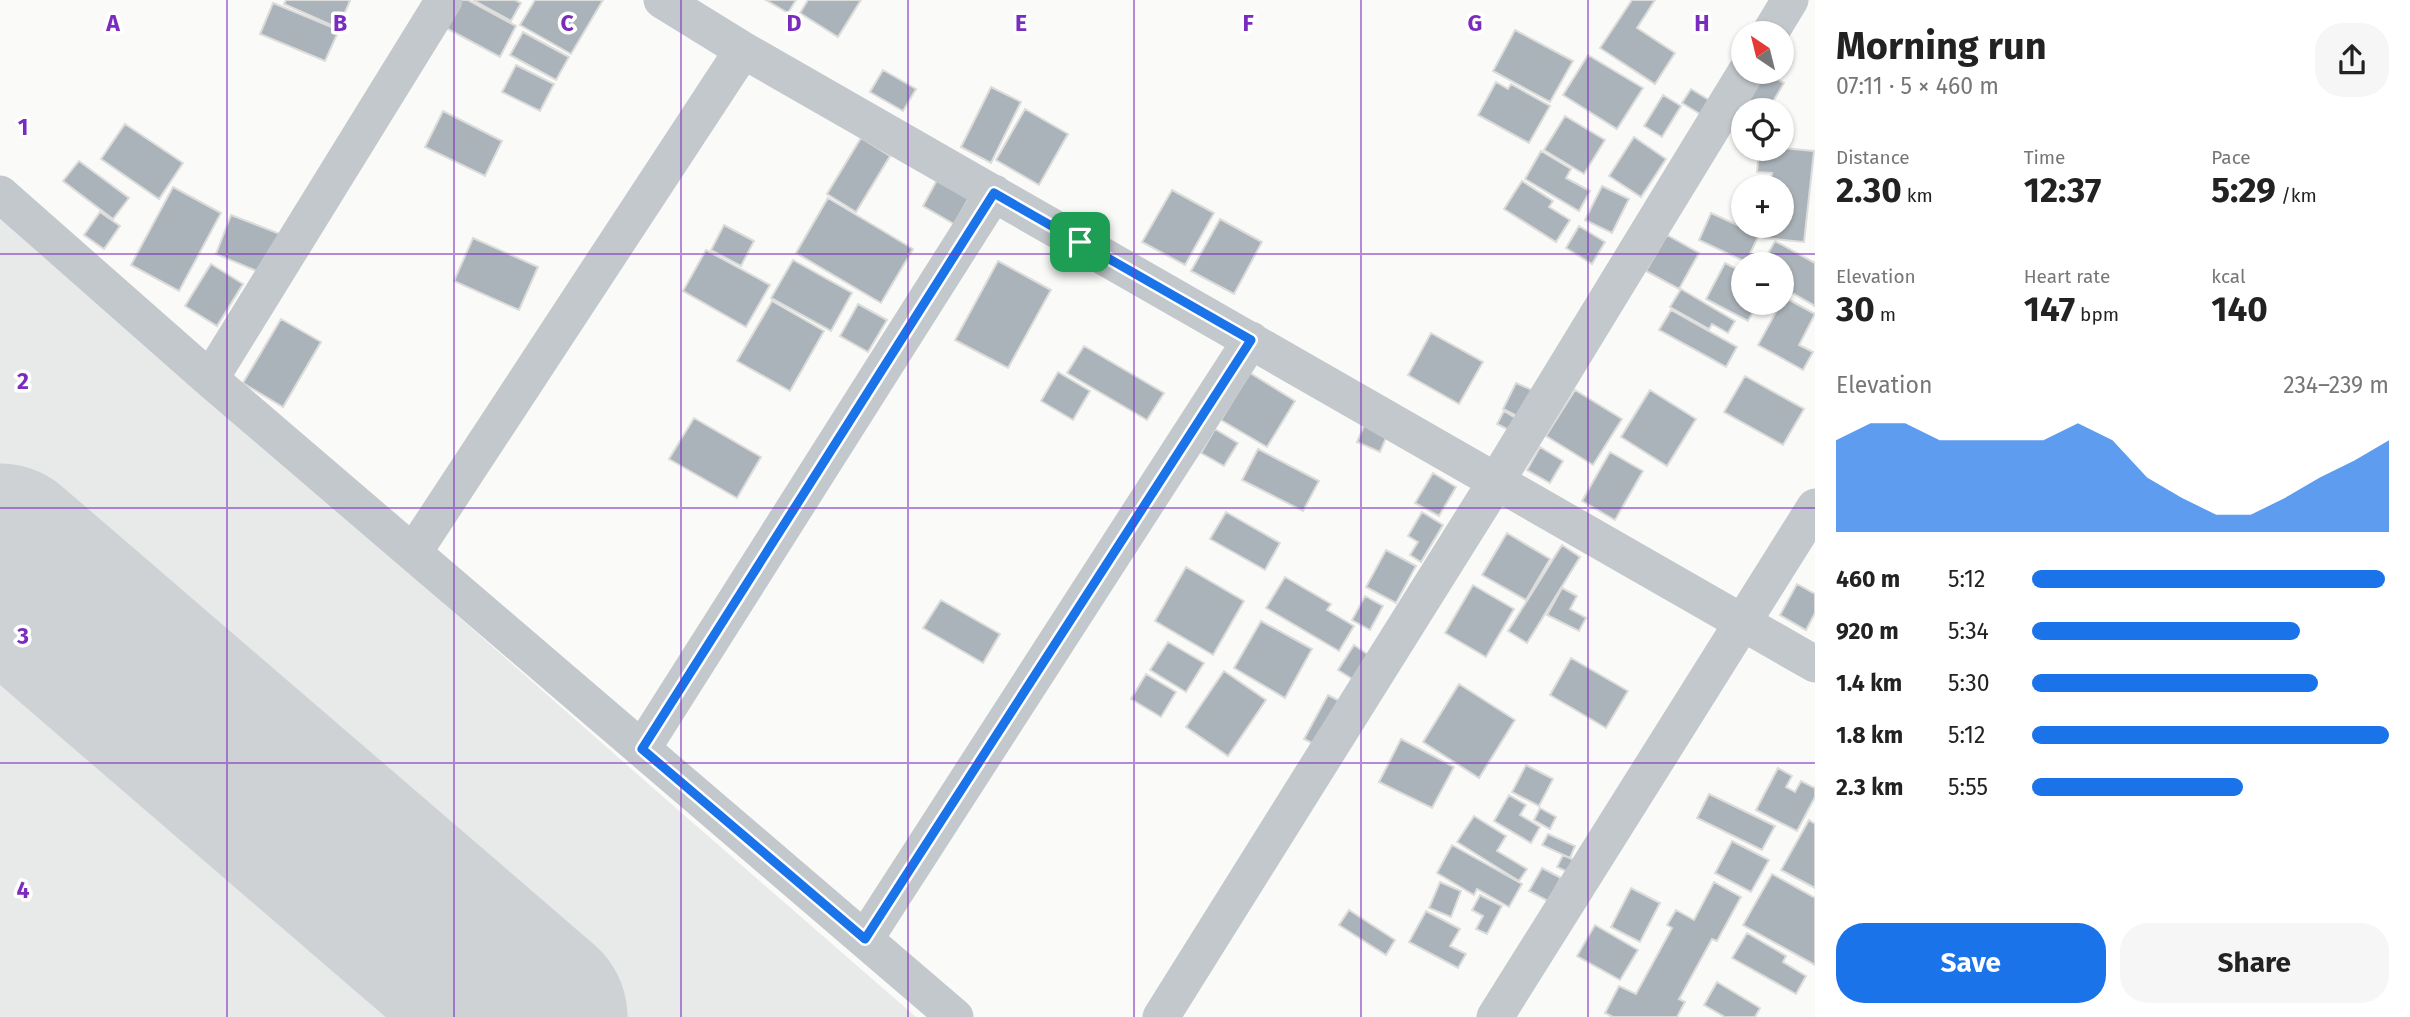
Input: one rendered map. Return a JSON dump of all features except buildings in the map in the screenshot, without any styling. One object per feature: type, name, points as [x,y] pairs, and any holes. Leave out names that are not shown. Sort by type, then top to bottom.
[{"type":"street","points":[[210,379],[444,0]]},
{"type":"street","points":[[662,0],[743,50],[1815,664]]},
{"type":"street","points":[[1777,21],[1790,0]]},
{"type":"street","points":[[413,553],[743,50]]},
{"type":"street","points":[[1161,1017],[1497,481],[1739,84]]},
{"type":"street","points":[[642,749],[994,193]]},
{"type":"street","points":[[0,194],[210,379],[955,1017]]},
{"type":"street","points":[[865,939],[1251,340]]},
{"type":"street","points":[[1495,1017],[1815,507]]},
{"type":"shaded area","points":[[0,213],[661,795],[916,1017],[0,1017]]},
{"type":"runway","points":[[0,559],[532,1017]]},
{"type":"route","points":[[994,193],[1080,242],[1251,340],[865,939],[642,749],[994,193]]}]
